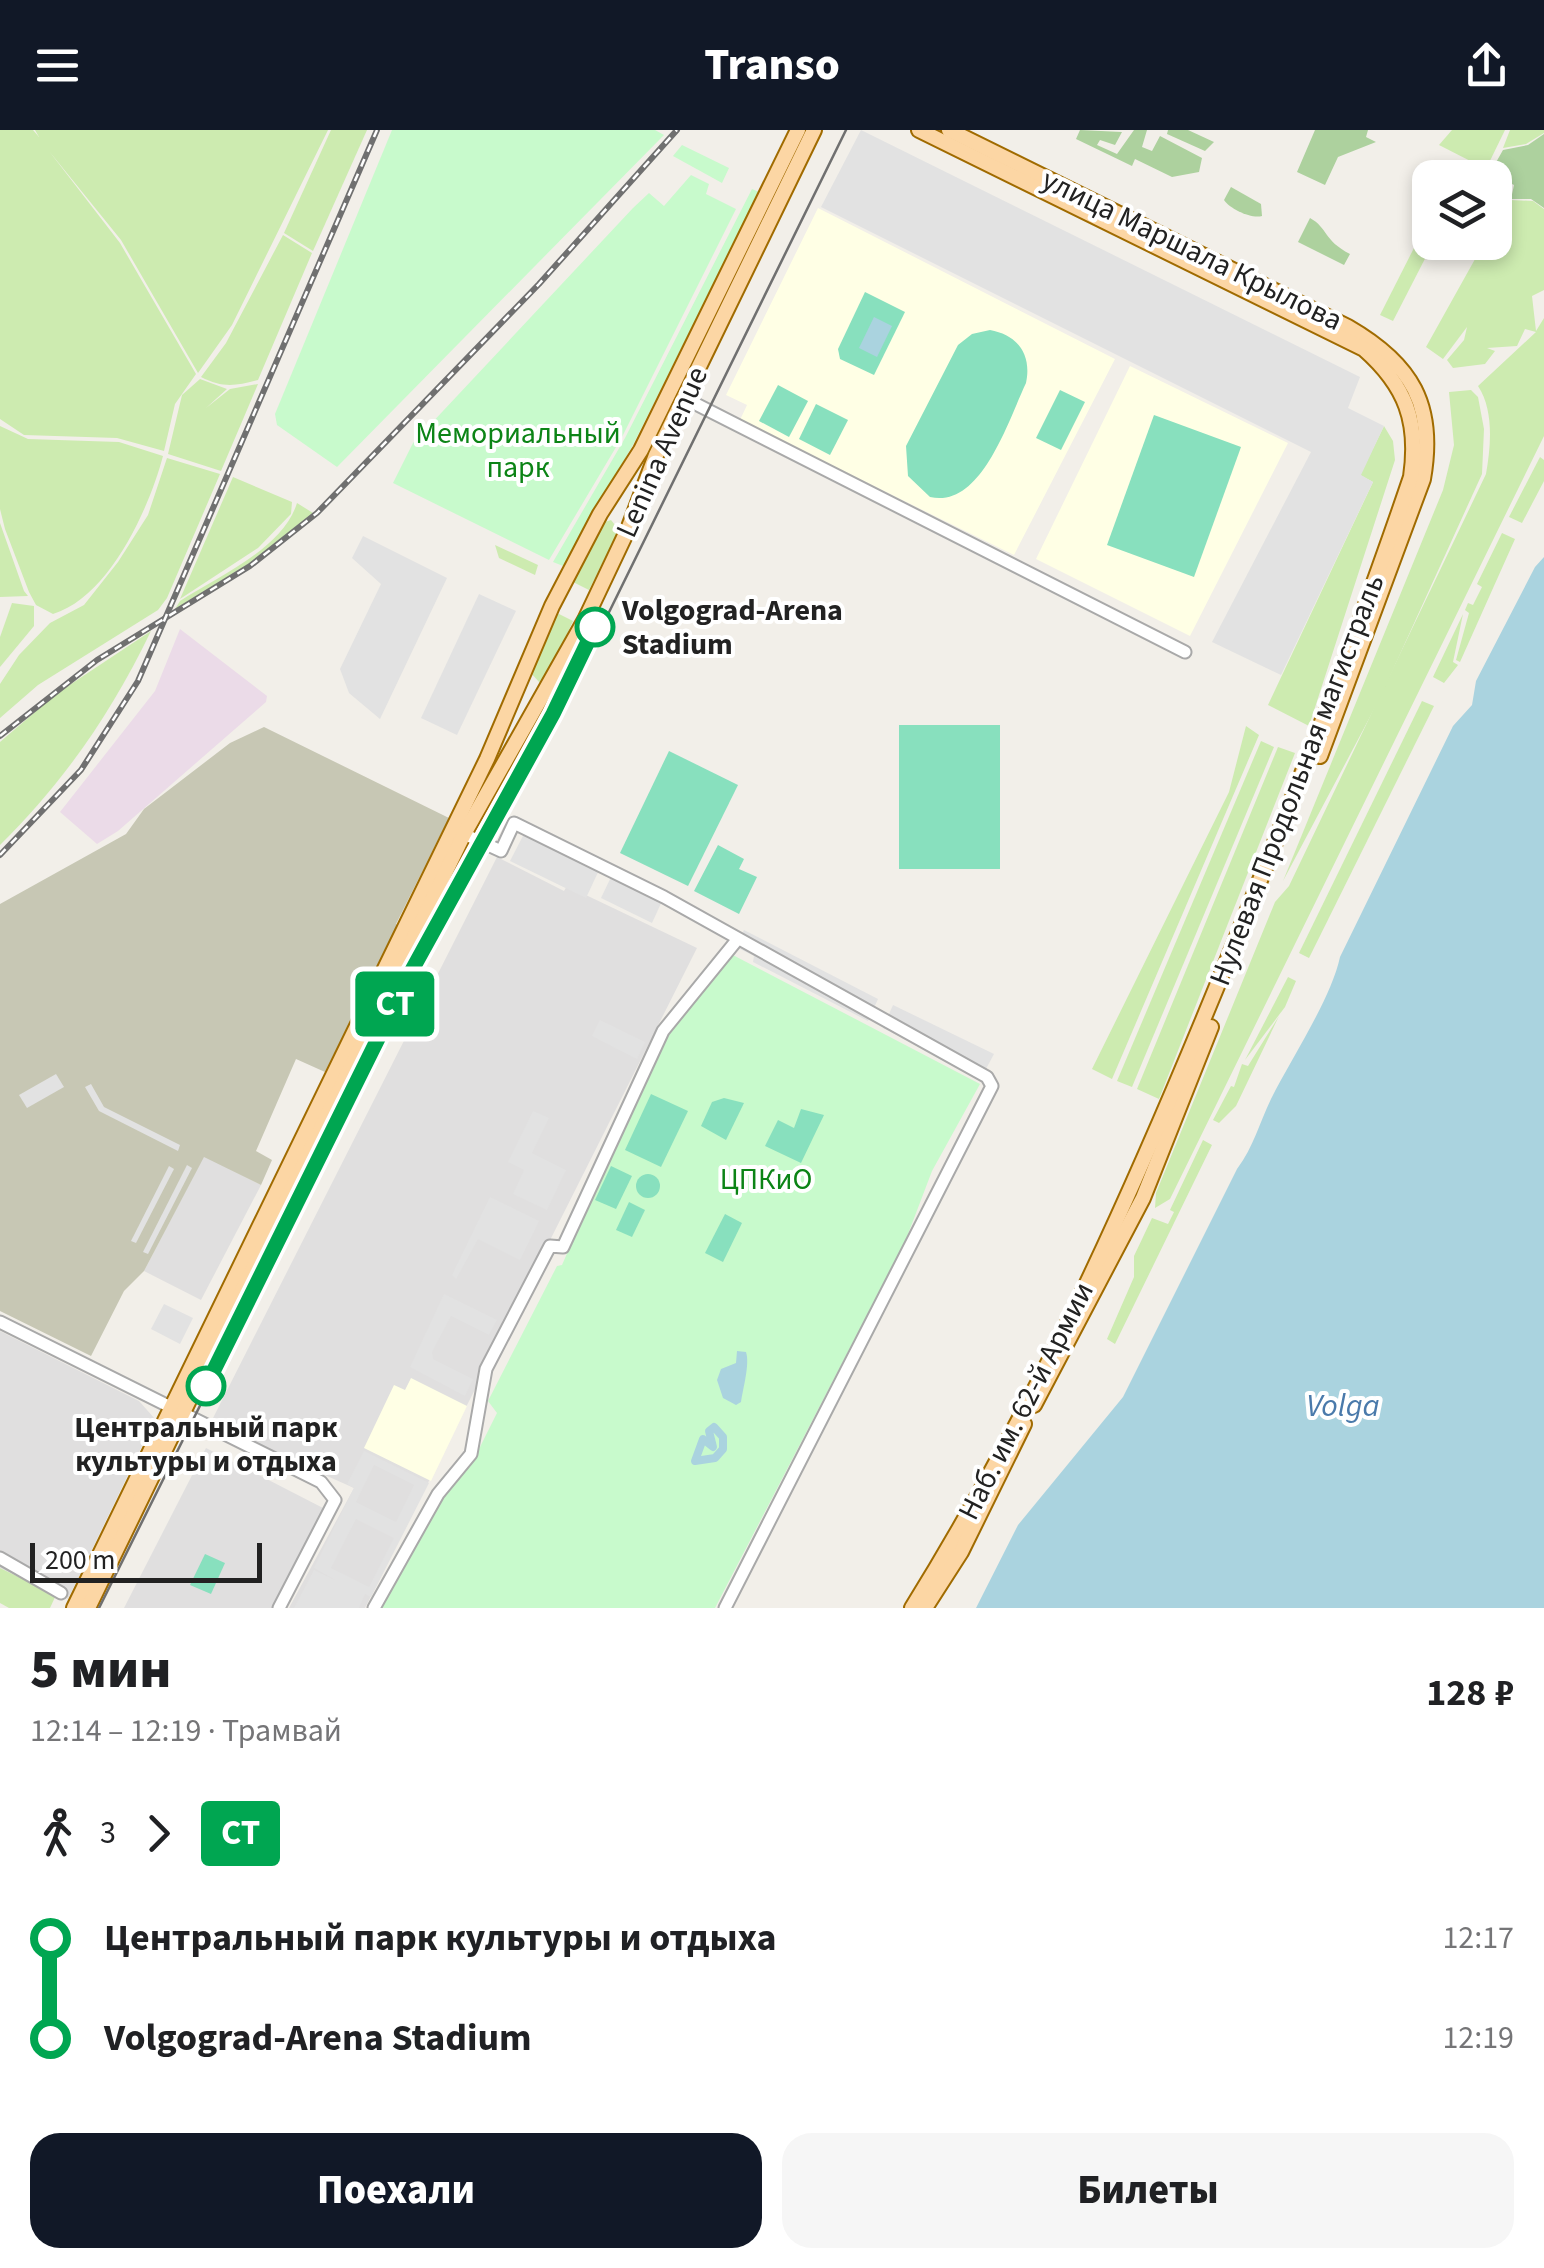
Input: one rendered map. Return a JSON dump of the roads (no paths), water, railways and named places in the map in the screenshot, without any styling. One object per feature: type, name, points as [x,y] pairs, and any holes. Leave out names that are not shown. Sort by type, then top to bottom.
[{"type":"main road","name":"Lenina Avenue","points":[[175,1411],[600,514],[641,450],[798,130]]},
{"type":"main road","name":"Lenina Avenue","points":[[175,1411],[464,834],[552,684],[630,526],[656,455],[814,130]]},
{"type":"main road","name":"улица Маршала Крылова","points":[[919,130],[1368,339],[1392,357],[1417,393]]},
{"type":"main road","name":"улица Маршала Крылова","points":[[949,130],[1243,282],[1331,330],[1384,367]]},
{"type":"main road","name":"Нулевая Продольная магистраль","points":[[1139,1194],[1289,810],[1411,477],[1416,444],[1412,417],[1384,367]]},
{"type":"main road","name":"Нулевая Продольная магистраль","points":[[1139,1194],[1344,695],[1423,478],[1429,446],[1425,413],[1417,393]]},
{"type":"main road","points":[[600,514],[619,512],[630,526]]},
{"type":"main road","points":[[524,672],[532,688],[552,684]]},
{"type":"main road","name":"Наб. им. 62-й Армии","points":[[912,1608],[950,1548],[1139,1194]]},
{"type":"main road","name":"Наб. им. 62-й Армии","points":[[924,1608],[961,1552],[1139,1194]]},
{"type":"main road","points":[[74,1608],[175,1411]]},
{"type":"main road","points":[[88,1608],[175,1411]]},
{"type":"street","points":[[684,398],[1185,652]]},
{"type":"street","points":[[464,834],[500,852],[514,823],[664,897],[987,1077],[992,1086],[725,1608]]},
{"type":"street","points":[[374,1608],[438,1494],[471,1454],[488,1363],[550,1246],[563,1247],[657,1042],[683,1003],[738,940]]},
{"type":"street","points":[[0,1322],[321,1482],[334,1500],[279,1608]]},
{"type":"street","points":[[0,1558],[60,1593]]},
{"type":"water","points":[[874,317],[892,326],[877,357],[859,348]]},
{"type":"water","name":"Volga","points":[[1544,557],[1544,1608],[976,1608],[1018,1525],[1123,1397],[1320,1009],[1340,957],[1453,726],[1472,705],[1476,681],[1535,567]]},
{"type":"water","points":[[737,1351],[746,1352],[747,1363],[741,1402],[736,1405],[723,1398],[717,1380],[721,1369],[736,1363]]},
{"type":"waterway","points":[[714,1427],[723,1437],[723,1449],[715,1458],[695,1461],[703,1439],[713,1447],[709,1431],[714,1427]]},
{"type":"tram line","points":[[99,1608],[416,973],[558,716],[846,130]]},
{"type":"tram line","name":"СТ","points":[[206,1386],[412,970],[553,714],[595,627]]},
{"type":"railway","points":[[0,855],[81,770],[138,681],[377,130]]},
{"type":"railway","points":[[0,736],[97,660],[250,566],[317,513],[539,284],[677,130]]},
{"type":"place","name":"Volgograd-Arena Stadium","points":[[595,627]]},
{"type":"place","name":"Центральный парк культуры и отдыха","points":[[206,1386]]},
{"type":"park label","name":"Мемориальный парк","points":[[518,450]]},
{"type":"park label","name":"ЦПКиО","points":[[766,1179]]}]
